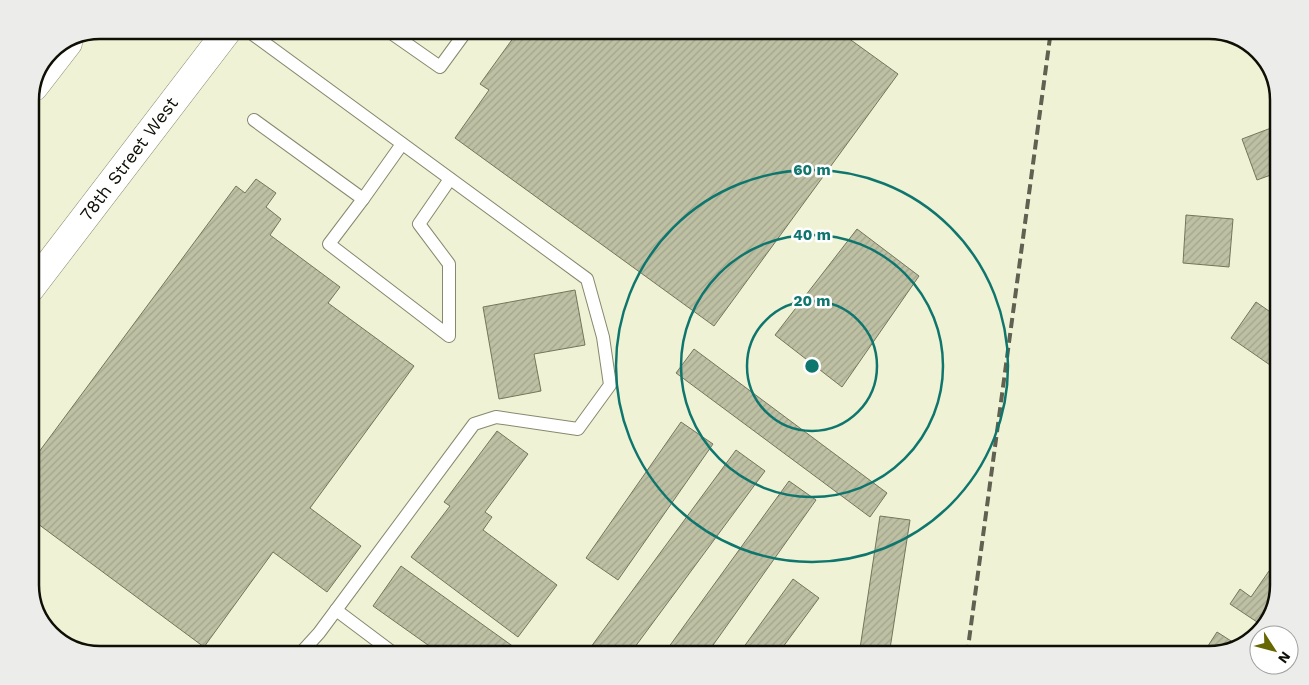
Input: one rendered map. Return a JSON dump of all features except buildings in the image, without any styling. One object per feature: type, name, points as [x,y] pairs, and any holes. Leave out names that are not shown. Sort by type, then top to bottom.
[{"type":"street","name":"78th Street West","points":[[39,277],[221,39]]},
{"type":"street","points":[[46,72],[60,53]]},
{"type":"lane","points":[[259,39],[587,279],[603,337],[610,385],[578,429],[496,417],[474,424],[336,610],[306,646]]},
{"type":"lane","points":[[401,39],[440,66],[460,39]]},
{"type":"lane","points":[[254,120],[363,199]]},
{"type":"lane","points":[[402,144],[329,244],[449,336],[449,264],[420,224],[450,179]]},
{"type":"lane","points":[[336,610],[384,646]]},
{"type":"railway","points":[[968,646],[1050,39]]}]
